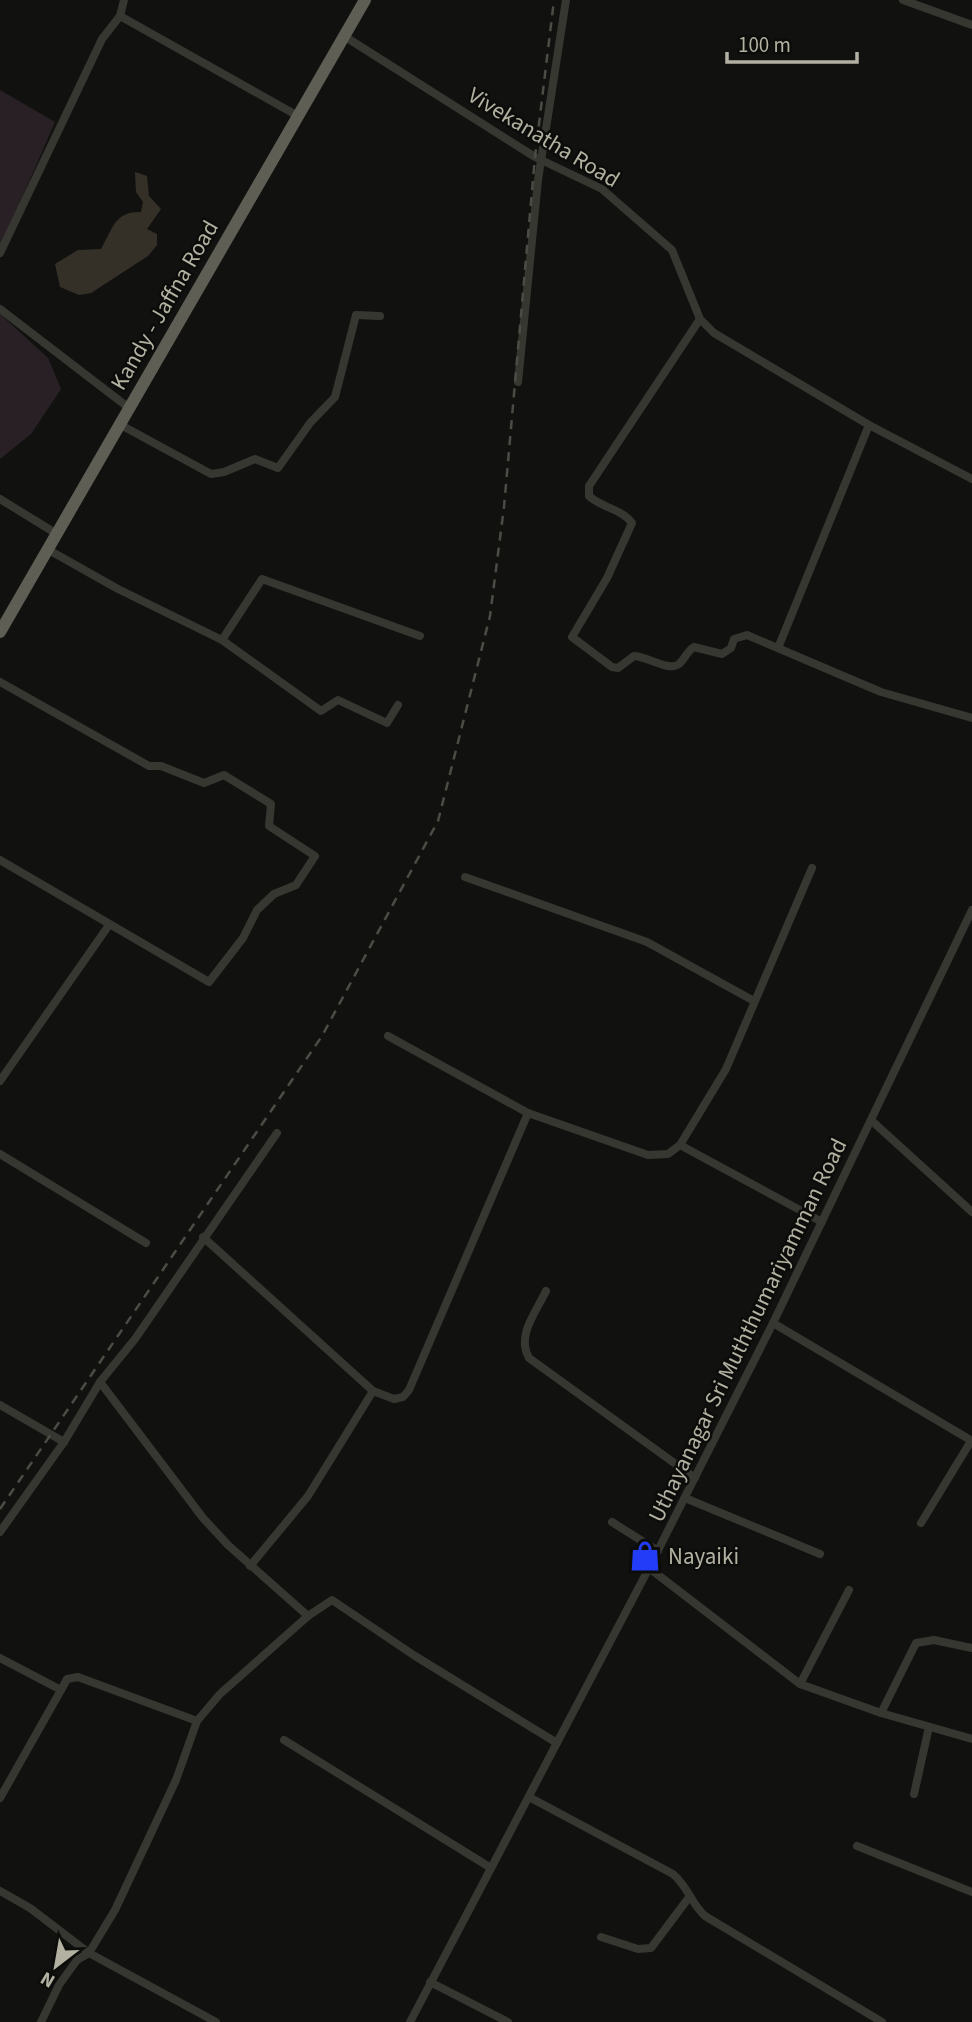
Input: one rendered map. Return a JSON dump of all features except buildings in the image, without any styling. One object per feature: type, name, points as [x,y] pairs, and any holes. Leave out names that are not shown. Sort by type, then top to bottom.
[{"type":"highway","name":"Kandy - Jaffna Road","points":[[0,632],[365,0]]},
{"type":"street","points":[[0,253],[102,39],[120,16],[124,0]]},
{"type":"street","points":[[518,382],[541,160],[566,0]]},
{"type":"street","points":[[903,0],[972,25]]},
{"type":"street","points":[[120,16],[298,116]]},
{"type":"street","name":"Vivekanatha Road","points":[[344,36],[541,160],[602,189],[672,250],[700,319],[713,333],[869,425],[972,479]]},
{"type":"street","points":[[0,309],[129,408]]},
{"type":"street","points":[[119,424],[211,474],[224,472],[255,459],[278,468],[310,423],[335,397],[356,315],[380,316]]},
{"type":"street","points":[[700,319],[589,486],[589,496],[601,507],[626,514],[632,523],[607,578],[572,637],[612,667],[618,668],[634,656],[644,656],[670,667],[677,666],[694,646],[722,654],[740,636],[747,635],[881,692],[972,718]]},
{"type":"street","points":[[778,648],[869,425]]},
{"type":"street","points":[[0,499],[57,534]]},
{"type":"street","points":[[47,549],[118,589],[222,640],[321,711],[338,700],[387,723],[398,705]]},
{"type":"street","points":[[222,640],[262,579],[420,636]]},
{"type":"street","points":[[0,682],[149,766],[161,766],[204,783],[224,775],[271,804],[269,826],[315,856],[296,884],[274,894],[257,910],[243,938],[209,982],[0,860]]},
{"type":"street","points":[[388,1036],[528,1113],[648,1156],[668,1154],[680,1145],[726,1069],[812,867]]},
{"type":"street","points":[[465,877],[647,942],[754,1001]]},
{"type":"street","name":"Uthayanagar Sri Muththumariyamman Road","points":[[410,2022],[685,1498],[872,1121],[972,910]]},
{"type":"street","points":[[0,1081],[109,925]]},
{"type":"street","points":[[203,1237],[373,1391],[394,1398],[403,1397],[410,1390],[528,1113]]},
{"type":"street","points":[[872,1121],[972,1212]]},
{"type":"street","points":[[0,1532],[64,1442],[100,1382],[135,1339],[277,1133]]},
{"type":"street","points":[[680,1145],[822,1222]]},
{"type":"street","points":[[0,1154],[146,1244]]},
{"type":"street","points":[[546,1290],[525,1334],[523,1347],[529,1358],[695,1478]]},
{"type":"street","points":[[773,1323],[972,1441],[920,1523]]},
{"type":"street","points":[[100,1382],[203,1518],[250,1566],[308,1616]]},
{"type":"street","points":[[250,1566],[309,1496],[373,1391]]},
{"type":"street","points":[[0,1405],[64,1442]]},
{"type":"street","points":[[685,1498],[820,1554]]},
{"type":"street","points":[[612,1522],[658,1551]]},
{"type":"street","points":[[649,1569],[800,1684],[881,1713],[972,1739]]},
{"type":"street","points":[[800,1684],[849,1590]]},
{"type":"street","points":[[41,2022],[59,1985],[77,1960],[89,1953],[149,1840],[197,1721],[220,1694],[308,1616],[332,1600],[415,1656],[557,1743]]},
{"type":"street","points":[[881,1713],[916,1643],[934,1640],[972,1648]]},
{"type":"street","points":[[0,1658],[61,1690]]},
{"type":"street","points":[[0,1798],[67,1679],[78,1677],[197,1721]]},
{"type":"street","points":[[914,1794],[929,1727]]},
{"type":"street","points":[[284,1740],[491,1868]]},
{"type":"street","points":[[529,1797],[673,1874],[687,1886],[693,1905],[705,1916],[882,2022]]},
{"type":"street","points":[[857,1846],[972,1892]]},
{"type":"street","points":[[0,1891],[30,1908],[89,1953],[216,2022]]},
{"type":"street","points":[[601,1937],[638,1949],[651,1948],[690,1896]]},
{"type":"street","points":[[430,1982],[508,2022]]},
{"type":"shaded area","points":[[0,90],[55,122],[0,248]]},
{"type":"shaded area","points":[[135,172],[147,176],[149,196],[161,209],[147,229],[157,234],[157,245],[148,256],[91,293],[79,295],[60,287],[55,264],[78,250],[101,249],[120,218],[132,212],[141,212],[143,202],[136,192]]},
{"type":"shaded area","points":[[0,314],[48,358],[61,389],[31,434],[0,459]]},
{"type":"railway","points":[[0,1509],[322,1036],[438,821],[490,616],[504,507],[535,157],[554,0]]},
{"type":"place","name":"Nayaiki","points":[[645,1556]]}]
